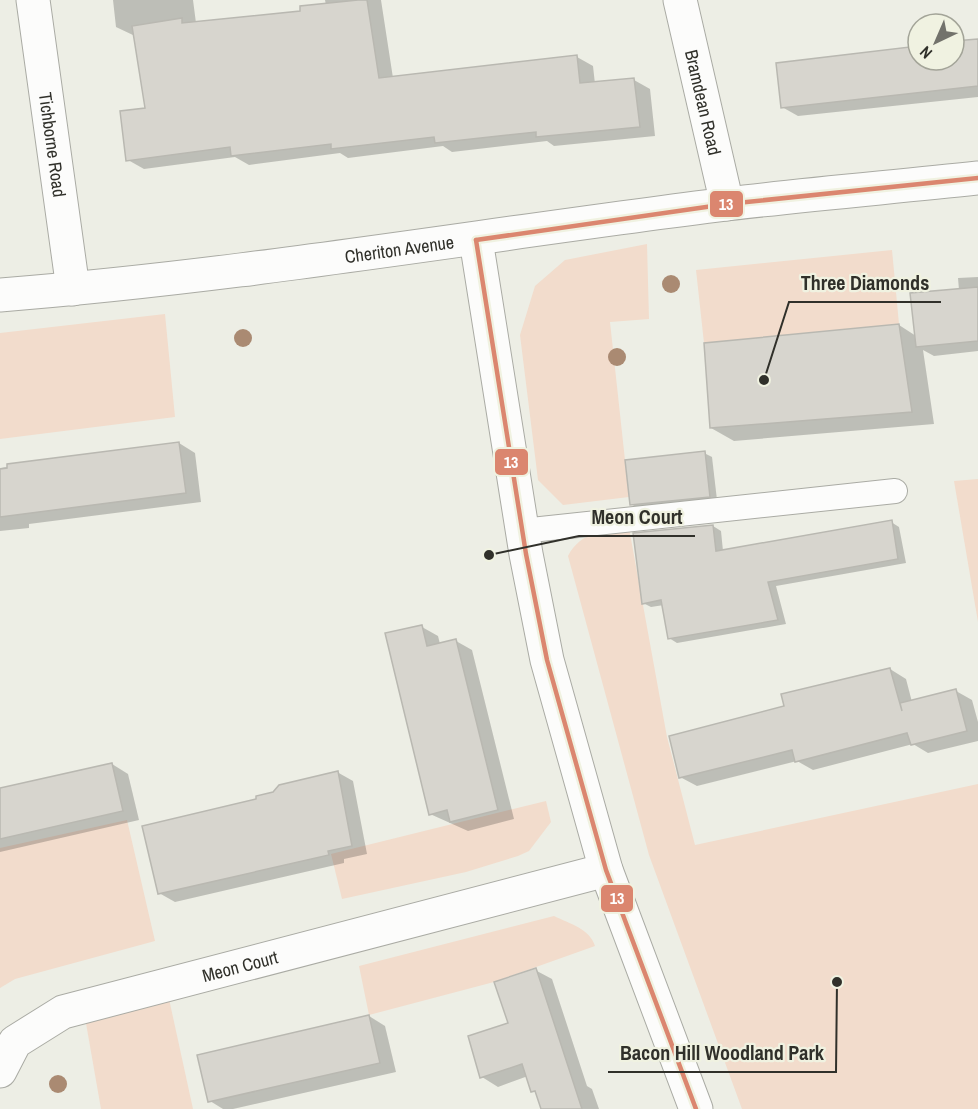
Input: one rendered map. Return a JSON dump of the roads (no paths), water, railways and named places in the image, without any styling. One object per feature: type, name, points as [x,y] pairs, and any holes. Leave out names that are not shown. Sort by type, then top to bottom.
[{"type":"street","name":"Tichborne Road","points":[[33,0],[73,289]]},
{"type":"street","name":"Bramdean Road","points":[[680,0],[727,204]]},
{"type":"street","name":"Cheriton Avenue","points":[[0,295],[73,289],[476,240],[727,204],[978,178]]},
{"type":"street","points":[[476,240],[522,531],[547,660],[606,870],[696,1109]]},
{"type":"street","name":"Meon Court","points":[[0,1071],[15,1042],[63,1012],[606,870]]},
{"type":"lane","points":[[522,531],[895,491]]},
{"type":"place","name":"Three Diamonds","points":[[764,380]]},
{"type":"place","name":"Meon Court","points":[[489,555]]},
{"type":"place","name":"Bacon Hill Woodland Park","points":[[837,982]]}]
